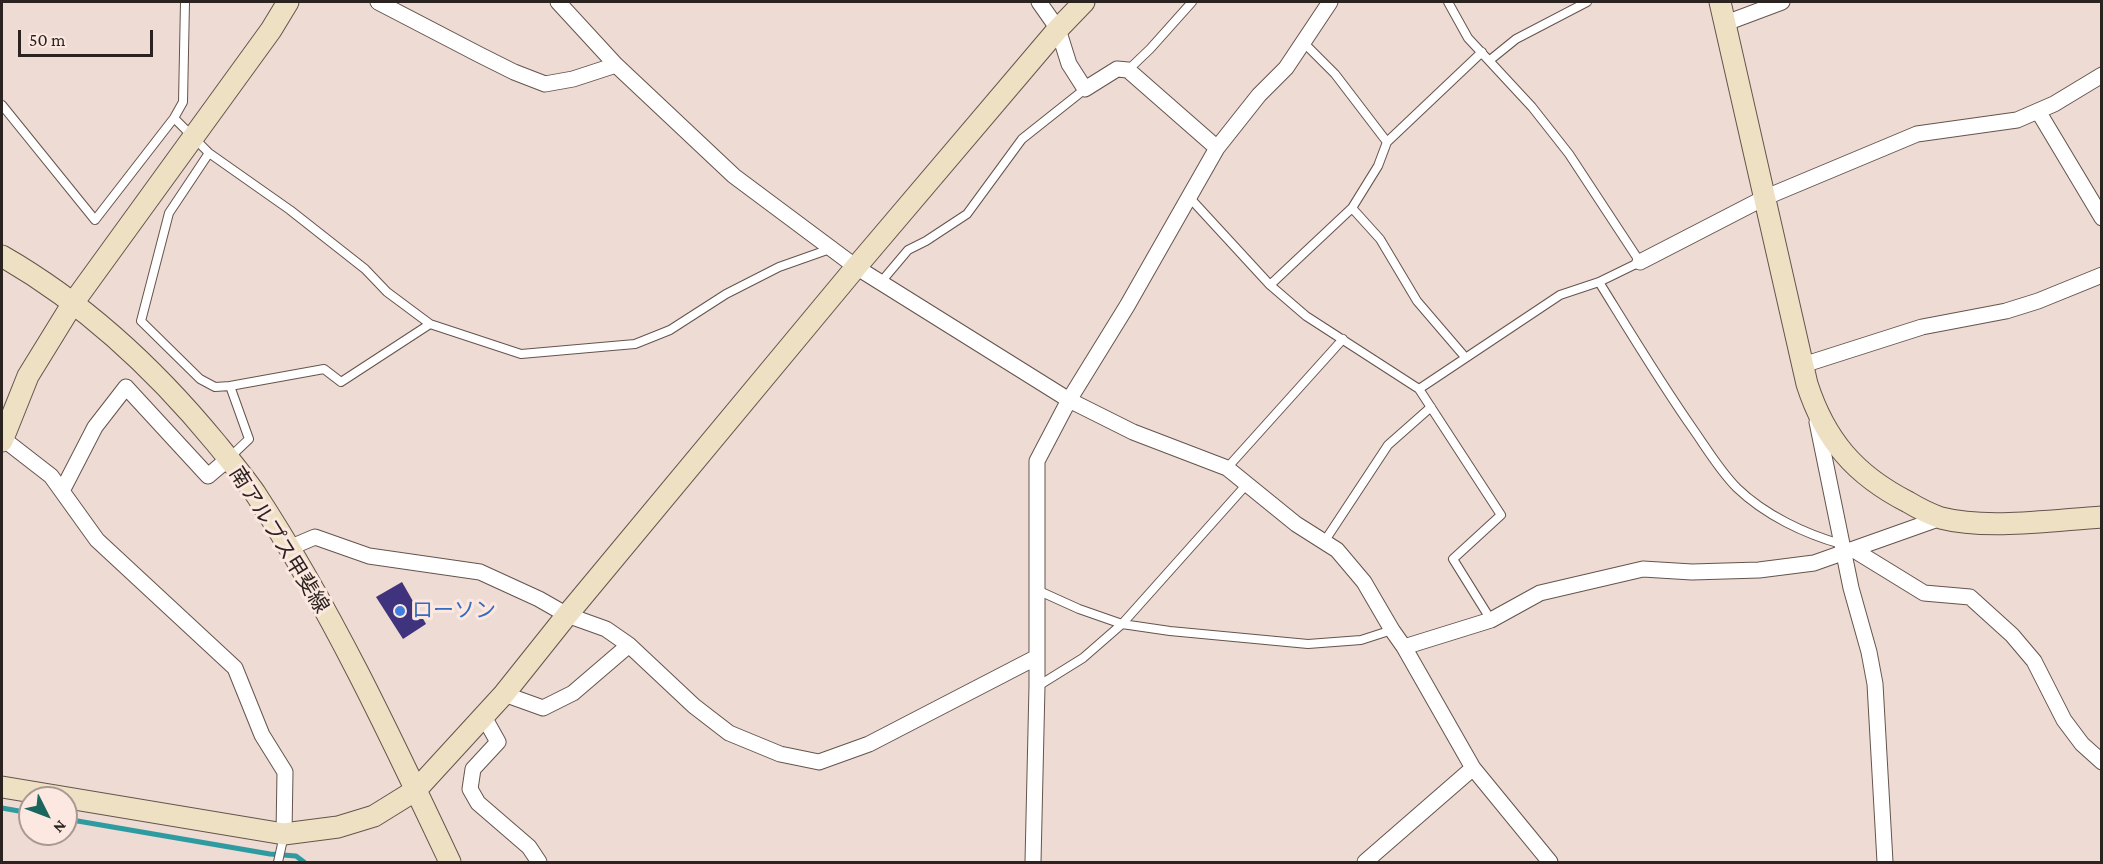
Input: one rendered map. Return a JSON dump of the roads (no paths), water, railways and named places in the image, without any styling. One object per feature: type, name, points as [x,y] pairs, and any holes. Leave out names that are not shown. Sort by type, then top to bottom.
[{"type":"street","points":[[284,834],[285,772],[262,735],[236,668],[97,540],[51,476],[2,439],[28,376],[73,303],[271,30],[288,2]]},
{"type":"street","points":[[378,2],[480,56],[545,84],[573,79],[616,65]]},
{"type":"street","points":[[558,2],[616,65],[734,176],[856,267],[1069,400],[1133,432],[1227,468],[1296,524],[1337,550],[1364,582],[1473,768],[1550,862]]},
{"type":"street","points":[[1039,2],[1058,29],[1069,64],[1085,89],[1117,69],[1128,70],[1217,148]]},
{"type":"street","points":[[2,787],[284,834],[338,827],[374,816],[416,790],[504,694],[856,267],[1058,29],[1084,2]]},
{"type":"street","points":[[1032,862],[1037,686],[1037,461],[1069,400],[1127,306],[1217,148],[1259,95],[1286,68],[1330,2]]},
{"type":"street","points":[[1720,2],[1803,365],[1815,407],[1875,684],[1885,862]]},
{"type":"street","points":[[1726,23],[1782,2]]},
{"type":"street","points":[[1640,262],[1764,198],[1917,134],[2017,120],[2054,104],[2102,75]]},
{"type":"street","points":[[2038,111],[2102,218]]},
{"type":"street","name":"南アルプス甲斐線","points":[[2,256],[73,303],[117,339],[173,393],[254,491],[334,629],[450,862]]},
{"type":"street","points":[[1803,365],[1922,327],[2006,311],[2038,301],[2102,275]]},
{"type":"street","points":[[62,491],[95,427],[126,387],[208,476],[228,459]]},
{"type":"street","points":[[1815,407],[1827,432],[1845,457],[1866,476],[1891,493],[1941,518],[1977,523],[2102,517]]},
{"type":"street","points":[[1404,647],[1491,620],[1540,593],[1643,569],[1692,572],[1759,570],[1814,563],[1846,549],[1941,518]]},
{"type":"street","points":[[289,548],[315,537],[369,556],[480,572],[539,599],[567,615],[606,629],[628,645],[694,706],[729,733],[780,754],[819,762],[869,744],[1037,657]]},
{"type":"street","points":[[1846,549],[1924,593],[1970,597],[2012,635],[2034,661],[2064,720],[2082,744],[2102,762]]},
{"type":"street","points":[[504,694],[543,708],[573,693],[628,645]]},
{"type":"street","points":[[484,717],[498,742],[473,769],[470,789],[478,803],[529,847],[539,862]]},
{"type":"street","points":[[1365,862],[1473,768]]},
{"type":"lane","points":[[2,105],[95,220],[174,118],[183,102],[185,2]]},
{"type":"lane","points":[[1128,70],[1192,2]]},
{"type":"lane","points":[[1419,389],[1560,295],[1599,282],[1640,262],[1569,154],[1532,107],[1468,38],[1448,2]]},
{"type":"lane","points":[[1490,60],[1516,39],[1587,2]]},
{"type":"lane","points":[[1303,42],[1335,74],[1387,142]]},
{"type":"lane","points":[[1270,285],[1353,208],[1378,166],[1387,142],[1482,52]]},
{"type":"lane","points":[[881,282],[908,250],[967,214],[1022,139],[1085,89]]},
{"type":"lane","points":[[174,118],[209,153],[290,210],[366,269],[387,292],[430,324],[521,354],[635,344],[670,330],[726,294],[779,267],[832,248]]},
{"type":"lane","points":[[209,153],[169,213],[141,321],[200,379],[215,387],[230,386],[324,369],[341,382],[430,324]]},
{"type":"lane","points":[[1189,197],[1270,285],[1306,316],[1419,389],[1501,515],[1453,559],[1491,620]]},
{"type":"lane","points":[[1353,208],[1380,239],[1417,301],[1465,357]]},
{"type":"lane","points":[[1599,282],[1665,389],[1718,465],[1738,489],[1796,527],[1846,549]]},
{"type":"lane","points":[[1227,468],[1343,339]]},
{"type":"lane","points":[[228,459],[249,439],[230,386]]},
{"type":"lane","points":[[1324,542],[1388,445],[1431,407]]},
{"type":"lane","points":[[1037,686],[1083,658],[1122,624],[1247,484]]},
{"type":"lane","points":[[1037,590],[1079,609],[1122,624],[1170,631],[1308,644],[1361,640],[1392,630]]},
{"type":"lane","points":[[278,862],[284,834]]},
{"type":"waterway","points":[[2,808],[18,811]]},
{"type":"waterway","points":[[78,821],[270,854],[296,856],[304,862]]},
{"type":"place","name":"ローソン","points":[[400,611]]}]
